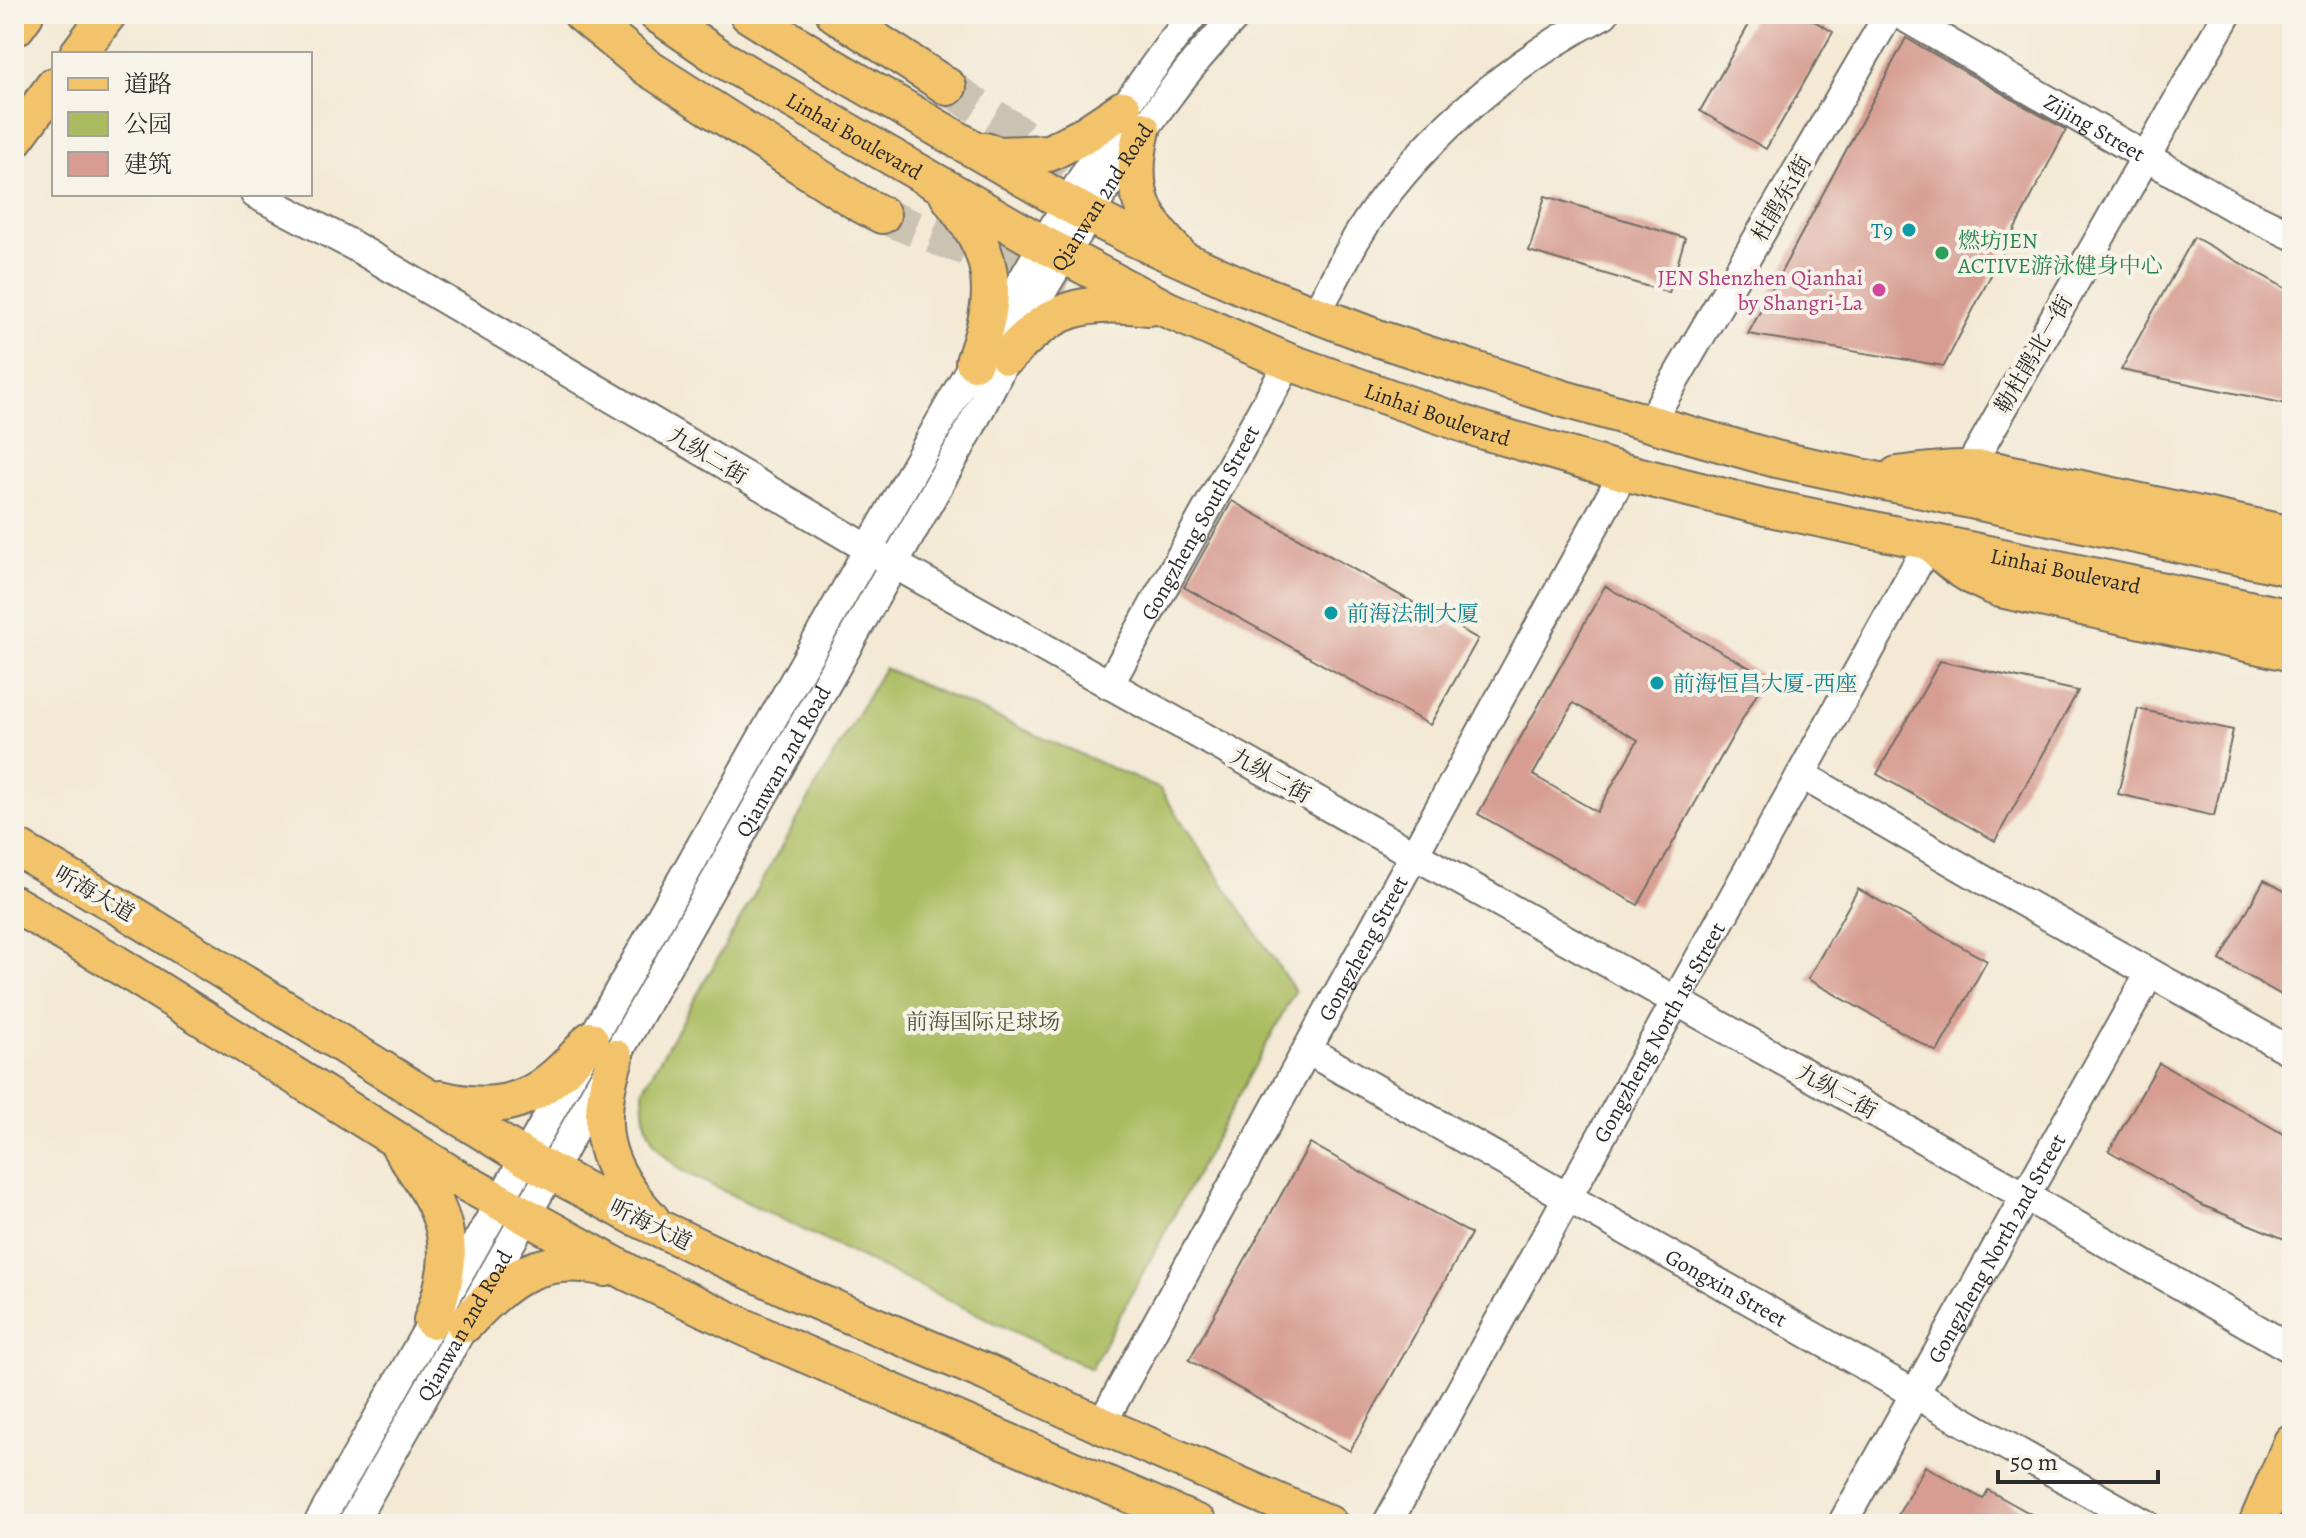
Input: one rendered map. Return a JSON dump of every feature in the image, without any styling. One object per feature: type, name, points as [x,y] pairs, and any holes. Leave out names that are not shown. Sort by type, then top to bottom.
[{"type":"highway","points":[[14,25],[22,14]]},
{"type":"main road","points":[[80,52],[108,14]]},
{"type":"main road","points":[[582,14],[648,68],[882,215]]},
{"type":"main road","name":"Linhai Boulevard","points":[[657,14],[722,59],[1053,250],[1166,309],[1289,362],[1484,431],[1624,472],[1760,506],[2292,618]]},
{"type":"main road","points":[[748,14],[846,75],[1079,209],[1132,237],[1315,315],[1460,366],[1776,459],[2292,568]]},
{"type":"main road","points":[[835,14],[948,87]]},
{"type":"main road","points":[[14,140],[52,89]]},
{"type":"main road","points":[[975,148],[999,155],[1049,153],[1081,137],[1133,120],[1139,194],[1145,213],[1157,232],[1185,260]]},
{"type":"main road","points":[[940,184],[975,233],[988,265],[991,283],[986,330],[991,359],[1055,316],[1085,305],[1166,309]]},
{"type":"main road","points":[[1871,479],[1969,468],[2015,474],[2292,535]]},
{"type":"main road","points":[[1930,541],[1960,570],[2000,589],[2292,653]]},
{"type":"main road","name":"听海大道","points":[[14,846],[128,912],[537,1165],[660,1229],[795,1292],[1329,1524]]},
{"type":"main road","points":[[14,904],[112,961],[393,1138],[512,1209],[631,1274],[772,1340],[1199,1524]]},
{"type":"main road","points":[[425,1095],[457,1104],[515,1101],[536,1092],[569,1066],[602,1049],[608,1080],[604,1109],[607,1153],[616,1175],[631,1197],[660,1229]]},
{"type":"main road","points":[[393,1138],[419,1174],[443,1220],[447,1241],[444,1290],[448,1322],[533,1270],[551,1265],[596,1265],[631,1274]]},
{"type":"main road","points":[[2257,1524],[2292,1442]]},
{"type":"street","name":"Qianwan 2nd Road","points":[[318,1524],[448,1322],[537,1165],[868,549],[991,359],[1133,120],[1172,41],[1194,14]]},
{"type":"street","name":"Qianwan 2nd Road","points":[[1133,120],[1185,73],[1238,14]]},
{"type":"street","points":[[1315,315],[1357,238],[1427,149],[1511,72],[1604,14]]},
{"type":"street","name":"杜鹃东1街","points":[[1649,424],[1889,14]]},
{"type":"street","name":"Zijing Street","points":[[1899,14],[2233,207],[2292,235]]},
{"type":"street","name":"勒杜鹃北一街","points":[[1969,468],[2227,14]]},
{"type":"street","name":"九纵二街","points":[[259,196],[354,246],[894,564],[2025,1196],[2292,1349]]},
{"type":"street","name":"Qianwan 2nd Road","points":[[602,1049],[894,564],[960,447],[991,359]]},
{"type":"street","name":"Gongzheng South Street","points":[[1109,685],[1289,362]]},
{"type":"street","name":"Gongzheng Street","points":[[1101,1425],[1624,472]]},
{"type":"street","name":"Gongzheng North 1st Street","points":[[1387,1524],[1930,541]]},
{"type":"street","points":[[1802,775],[2292,1052]]},
{"type":"street","name":"Gongzheng North 2nd Street","points":[[1842,1524],[2150,973]]},
{"type":"street","name":"Gongxin Street","points":[[1307,1050],[2145,1524]]},
{"type":"street","name":"Qianwan 2nd Road","points":[[352,1524],[448,1322]]},
{"type":"green space","name":"前海国际足球场","points":[[884,668],[1160,789],[1295,991],[1091,1369],[682,1171],[655,1144],[647,1126],[643,1089]]},
{"type":"building","points":[[1755,14],[1802,14],[1833,32],[1766,149],[1700,111]]},
{"type":"building","name":"T9","points":[[1906,38],[2066,130],[1944,366],[1748,334]]},
{"type":"building","points":[[1545,196],[1685,238],[1669,293],[1529,251]]},
{"type":"building","points":[[2194,237],[2292,292],[2292,405],[2121,370]]},
{"type":"building","name":"前海法制大厦","points":[[1232,501],[1478,639],[1430,725],[1184,587]]},
{"type":"building","points":[[1605,586],[1766,677],[1638,905],[1478,814]],"holes":[[[1573,703],[1638,740],[1597,812],[1533,775]]]},
{"type":"building","points":[[1940,661],[2078,691],[1995,841],[1877,774]]},
{"type":"building","points":[[2138,709],[2233,730],[2214,816],[2118,794]]},
{"type":"building","points":[[2264,880],[2292,895],[2292,1001],[2220,960]]},
{"type":"building","points":[[1858,889],[1987,961],[1937,1052],[1808,979]]},
{"type":"building","points":[[2159,1063],[2292,1139],[2292,1242],[2204,1206],[2109,1151]]},
{"type":"building","points":[[1310,1143],[1471,1234],[1350,1451],[1189,1360]]},
{"type":"building","points":[[1925,1466],[1983,1499],[1988,1490],[2049,1524],[1893,1524]]},
{"type":"tunnel","points":[[948,87],[1062,162],[1164,235]]},
{"type":"tunnel","points":[[882,215],[1124,305]]},
{"type":"place","name":"T9","points":[[1909,230]]},
{"type":"place","name":"燃坊JEN ACTIVE游泳健身中心","points":[[1942,253]]},
{"type":"place","name":"JEN Shenzhen Qianhai by Shangri-La","points":[[1879,290]]},
{"type":"place","name":"前海法制大厦","points":[[1331,613]]},
{"type":"place","name":"前海恒昌大厦-西座","points":[[1657,683]]}]
